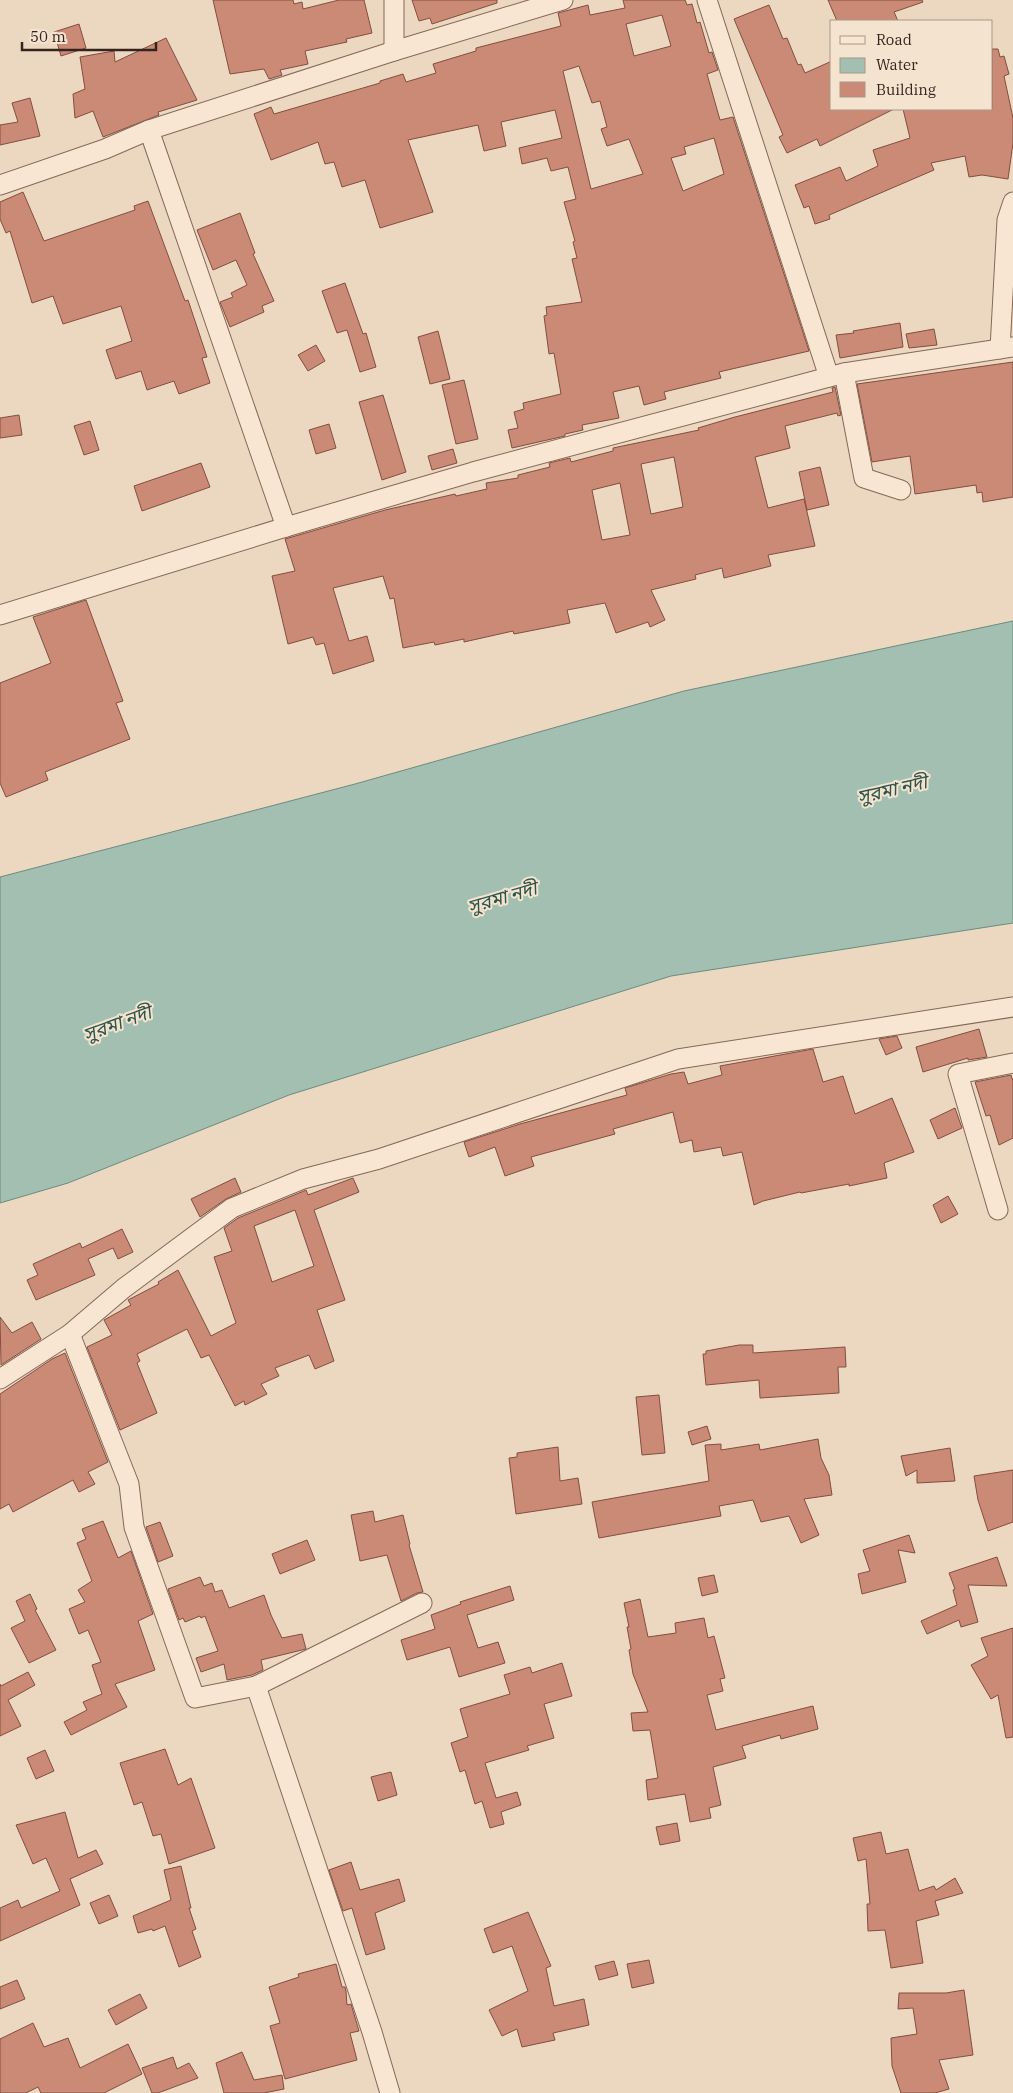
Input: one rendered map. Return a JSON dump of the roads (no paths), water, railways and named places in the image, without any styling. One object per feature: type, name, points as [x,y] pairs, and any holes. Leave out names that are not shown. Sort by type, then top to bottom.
[{"type":"street","points":[[394,0],[394,50]]},
{"type":"street","points":[[0,186],[105,149],[149,130],[394,50],[563,0]]},
{"type":"street","points":[[707,0],[837,375],[864,478],[901,490]]},
{"type":"street","points":[[149,130],[286,526]]},
{"type":"street","points":[[0,615],[286,526],[473,472],[837,375],[1007,348],[1007,220],[1013,202]]},
{"type":"street","points":[[0,1380],[70,1334],[124,1288],[232,1208],[303,1180],[379,1159],[678,1059],[1013,1007]]},
{"type":"street","points":[[998,1210],[958,1074],[1013,1063]]},
{"type":"street","points":[[70,1334],[129,1484],[134,1527],[195,1698],[256,1686],[422,1602]]},
{"type":"street","points":[[256,1686],[372,2032],[390,2093]]},
{"type":"water","name":"সুরমা নদী","points":[[1013,621],[1013,923],[671,976],[289,1095],[68,1183],[0,1203],[0,877],[355,784],[684,691]]}]
